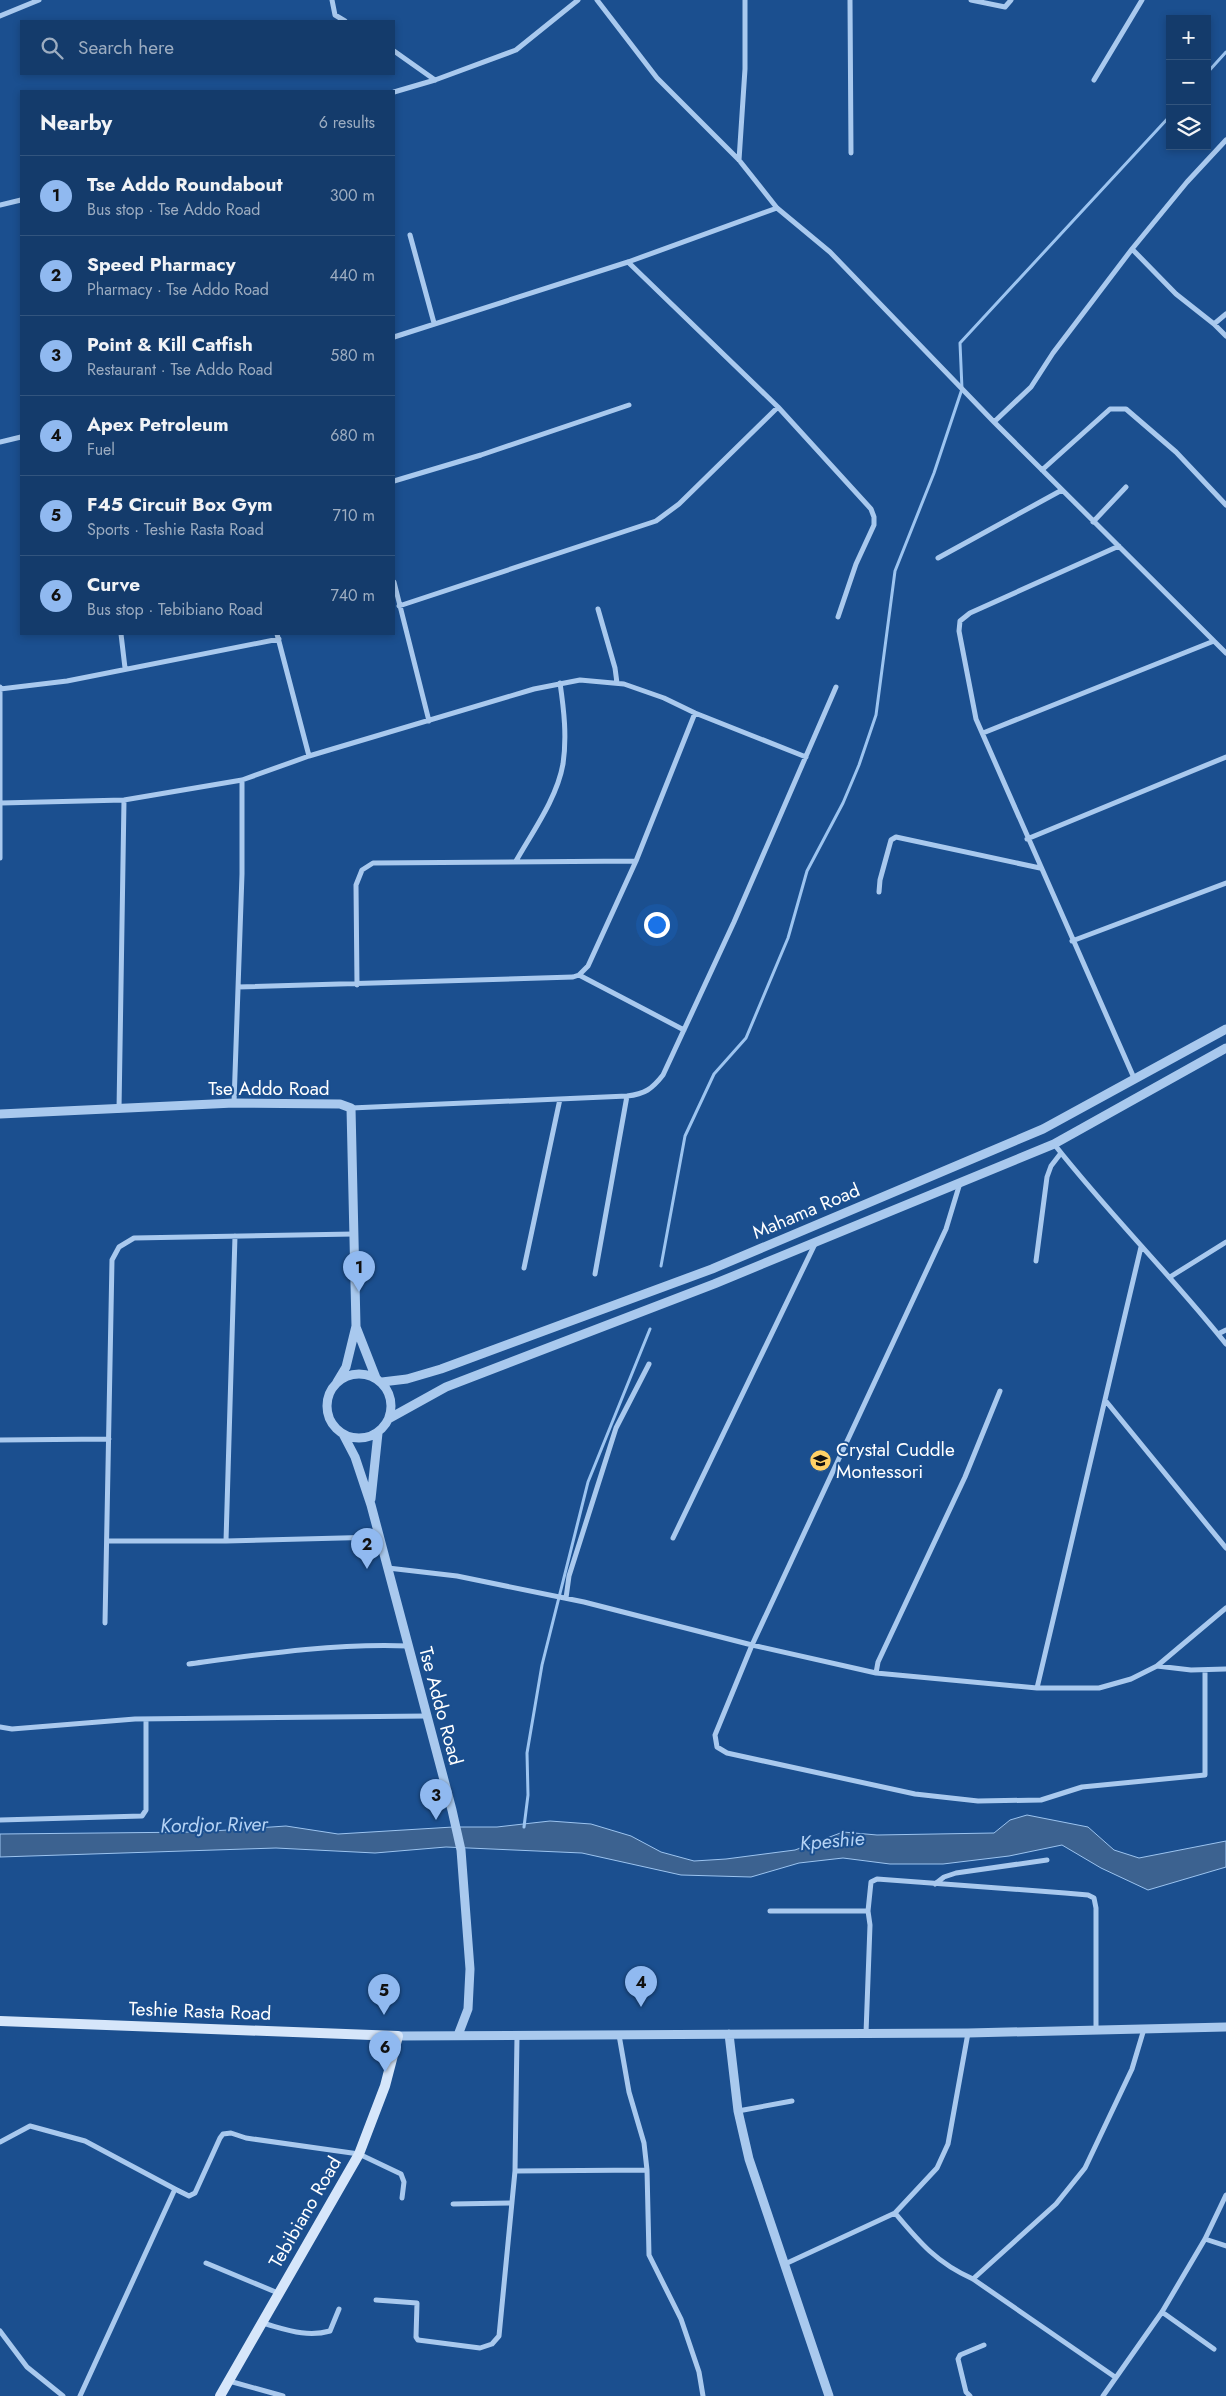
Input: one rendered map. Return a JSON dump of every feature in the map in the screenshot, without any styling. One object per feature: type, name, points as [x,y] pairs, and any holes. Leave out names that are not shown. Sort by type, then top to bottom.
[{"type":"main road","name":"Teshie Rasta Road","points":[[0,2021],[398,2036]]},
{"type":"main road","name":"Tebibiano Road","points":[[220,2396],[359,2154],[385,2086],[398,2036]]},
{"type":"street","points":[[0,16],[39,0]]},
{"type":"street","points":[[332,0],[335,15],[343,20]]},
{"type":"street","points":[[395,92],[435,80],[516,50],[578,0]]},
{"type":"street","points":[[598,0],[657,78],[739,160],[777,208],[830,252],[994,422],[1226,653]]},
{"type":"street","points":[[739,160],[745,69],[745,0]]},
{"type":"street","points":[[850,0],[852,153]]},
{"type":"street","points":[[971,0],[999,8],[1005,7],[1012,0]]},
{"type":"street","points":[[1094,80],[1142,0]]},
{"type":"street","points":[[395,52],[435,80]]},
{"type":"street","points":[[994,422],[1031,387],[1059,346],[1132,250],[1187,182],[1226,140]]},
{"type":"street","points":[[0,205],[20,200]]},
{"type":"street","points":[[395,337],[434,322],[628,262],[777,208]]},
{"type":"street","points":[[410,235],[434,322]]},
{"type":"street","points":[[1132,250],[1176,294],[1226,336]]},
{"type":"street","points":[[628,262],[778,407],[854,489],[874,516],[874,525],[856,564],[838,617]]},
{"type":"street","points":[[1214,324],[1226,314]]},
{"type":"street","points":[[395,481],[490,452],[629,405]]},
{"type":"street","points":[[399,606],[656,521],[679,504],[778,407]]},
{"type":"street","points":[[1042,470],[1110,409],[1126,409],[1176,452],[1226,505]]},
{"type":"street","points":[[0,442],[20,437]]},
{"type":"street","points":[[1093,522],[1126,487]]},
{"type":"street","points":[[938,558],[1062,490]]},
{"type":"street","points":[[1119,546],[970,613],[960,620],[959,630],[976,719],[1027,839],[1134,1078]]},
{"type":"street","points":[[395,587],[429,721]]},
{"type":"street","points":[[598,609],[615,668],[617,683]]},
{"type":"street","points":[[121,635],[124,668]]},
{"type":"street","points":[[0,858],[0,688],[67,681],[278,636],[309,756]]},
{"type":"street","points":[[983,734],[1214,641]]},
{"type":"street","points":[[1,803],[124,800],[242,780],[309,756],[534,689],[580,680],[617,683],[664,698],[695,713],[806,757]]},
{"type":"street","points":[[516,860],[552,796],[563,764],[565,717],[560,683]]},
{"type":"street","points":[[351,1108],[627,1096],[642,1094],[653,1088],[663,1075],[734,922],[836,687]]},
{"type":"street","points":[[238,987],[357,985],[572,977],[579,975],[588,966],[636,861],[695,713]]},
{"type":"street","points":[[1027,839],[1226,757]]},
{"type":"street","points":[[234,1103],[242,874],[242,780]]},
{"type":"street","points":[[119,1110],[124,800]]},
{"type":"street","points":[[879,892],[888,848],[891,840],[896,837],[1040,868]]},
{"type":"street","points":[[357,985],[356,884],[362,870],[373,863],[516,860],[636,861]]},
{"type":"street","points":[[1072,941],[1226,883]]},
{"type":"street","points":[[579,975],[684,1030]]},
{"type":"street","name":"Mahama Road","points":[[379,1380],[407,1379],[440,1369],[712,1268],[1043,1129],[1134,1078],[1226,1030]]},
{"type":"street","name":"Mahama Road","points":[[390,1418],[446,1387],[815,1243],[1054,1144],[1226,1048]]},
{"type":"street","points":[[595,1274],[627,1096]]},
{"type":"street","points":[[524,1268],[560,1099]]},
{"type":"street","name":"Tse Addo Road","points":[[0,1114],[119,1110],[234,1103],[340,1104],[351,1108],[356,1326],[346,1367],[337,1382]]},
{"type":"street","points":[[1054,1144],[1226,1344]]},
{"type":"street","points":[[1036,1262],[1047,1177],[1051,1166],[1061,1153]]},
{"type":"street","points":[[960,1183],[946,1229],[752,1645],[715,1735],[717,1747],[727,1753],[819,1775],[916,1794],[978,1801],[1041,1800],[1082,1787],[1205,1775],[1205,1670]]},
{"type":"street","points":[[105,1623],[112,1260],[119,1247],[134,1238],[354,1234]]},
{"type":"street","points":[[226,1541],[235,1236]]},
{"type":"street","points":[[1170,1277],[1226,1242]]},
{"type":"street","points":[[673,1538],[815,1243]]},
{"type":"street","points":[[1037,1688],[1141,1247]]},
{"type":"street","name":"Tse Addo Road","points":[[356,1326],[379,1380]]},
{"type":"street","points":[[1218,1334],[1226,1330]]},
{"type":"street","points":[[565,1598],[568,1576],[616,1428],[649,1364]]},
{"type":"street","points":[[356,1373],[367,1374],[379,1380],[389,1392],[392,1405],[390,1418],[378,1433],[366,1438],[354,1438],[342,1434],[334,1426],[328,1415],[327,1403],[330,1392],[337,1382],[346,1376],[356,1373]]},
{"type":"street","points":[[876,1672],[878,1662],[966,1477],[1000,1391]]},
{"type":"street","points":[[1106,1400],[1226,1548]]},
{"type":"street","name":"Tse Addo Road","points":[[371,1504],[378,1433]]},
{"type":"street","name":"Tse Addo Road","points":[[342,1434],[355,1457],[371,1504],[461,1850],[465,1892],[469,1994],[468,2009],[458,2035]]},
{"type":"street","points":[[0,1440],[109,1439]]},
{"type":"street","points":[[107,1541],[226,1541],[380,1537]]},
{"type":"street","points":[[388,1568],[457,1576],[542,1593],[752,1645],[876,1672],[1037,1688],[1099,1688],[1131,1680],[1157,1666],[1226,1608]]},
{"type":"street","points":[[189,1664],[335,1646],[366,1644],[409,1646]]},
{"type":"street","points":[[1157,1666],[1205,1670],[1226,1669]]},
{"type":"street","points":[[0,1727],[12,1729],[146,1719],[427,1716]]},
{"type":"street","points":[[0,1820],[142,1816],[146,1810],[146,1719]]},
{"type":"street","points":[[934,1884],[944,1877],[956,1873],[1047,1860]]},
{"type":"street","points":[[866,2033],[870,1925],[868,1911],[871,1882],[877,1879],[1088,1895],[1094,1898],[1096,1908],[1096,2029]]},
{"type":"street","points":[[770,1911],[868,1911]]},
{"type":"street","points":[[398,2036],[968,2033],[1096,2029],[1226,2028]]},
{"type":"street","points":[[973,2279],[1056,2204],[1085,2168],[1132,2069],[1144,2029]]},
{"type":"street","points":[[785,2264],[895,2213],[937,2168],[948,2144],[968,2033]]},
{"type":"street","points":[[729,2034],[738,2111],[749,2159],[829,2396]]},
{"type":"street","points":[[619,2035],[629,2092],[644,2143],[647,2170],[649,2254],[681,2319],[699,2372],[703,2396]]},
{"type":"street","points":[[376,2300],[417,2303],[416,2337],[418,2340],[480,2348],[492,2344],[499,2336],[515,2171],[517,2036]]},
{"type":"street","points":[[738,2111],[792,2101]]},
{"type":"street","points":[[0,2142],[30,2126],[86,2141],[189,2196],[195,2193],[223,2134],[231,2134],[246,2138],[359,2154],[401,2174],[404,2182],[402,2198]]},
{"type":"street","points":[[515,2171],[647,2170]]},
{"type":"street","points":[[80,2396],[175,2189]]},
{"type":"street","points":[[1103,2396],[1162,2312],[1205,2238],[1226,2195]]},
{"type":"street","points":[[453,2204],[512,2203]]},
{"type":"street","points":[[895,2213],[926,2250],[950,2269],[973,2279],[1115,2377]]},
{"type":"street","points":[[1205,2238],[1226,2246]]},
{"type":"street","points":[[206,2263],[278,2293]]},
{"type":"street","points":[[262,2323],[298,2333],[317,2335],[330,2331],[339,2309]]},
{"type":"street","points":[[1162,2312],[1214,2350]]},
{"type":"street","points":[[0,2332],[27,2367],[63,2396]]},
{"type":"street","points":[[970,2396],[966,2392],[958,2359],[960,2355],[984,2345]]},
{"type":"street","points":[[229,2381],[283,2396]]},
{"type":"water","name":"Kpeshie","points":[[1027,1815],[1088,1827],[1114,1850],[1139,1858],[1226,1841],[1226,1867],[1148,1890],[1101,1868],[1062,1845],[1009,1856],[943,1864],[890,1864],[843,1858],[799,1863],[751,1877],[681,1875],[582,1853],[446,1847],[375,1853],[276,1848],[0,1857],[0,1834],[198,1832],[286,1826],[338,1834],[453,1827],[497,1827],[550,1821],[591,1824],[631,1836],[661,1852],[694,1861],[795,1850],[843,1832],[877,1835],[994,1833],[1010,1820]]},
{"type":"waterway","points":[[1211,69],[1226,52]]},
{"type":"waterway","points":[[661,1266],[685,1136],[714,1074],[746,1038],[788,938],[807,871],[843,803],[859,765],[876,715],[895,571],[934,473],[962,389],[960,343],[1166,120]]},
{"type":"waterway","points":[[524,1827],[528,1795],[527,1753],[542,1665],[588,1482],[650,1329]]},
{"type":"place","name":"Tse Addo Roundabout","points":[[359,1292]]},
{"type":"place","name":"Crystal Cuddle Montessori","points":[[820,1460]]},
{"type":"place","name":"Speed Pharmacy","points":[[367,1569]]},
{"type":"place","name":"Point & Kill Catfish","points":[[436,1820]]},
{"type":"place","name":"Apex Petroleum","points":[[641,2007]]},
{"type":"place","name":"F45 Circuit Box Gym","points":[[384,2015]]},
{"type":"place","name":"Curve","points":[[385,2072]]},
{"type":"water label","name":"Kordjor River","points":[[214,1825]]}]
